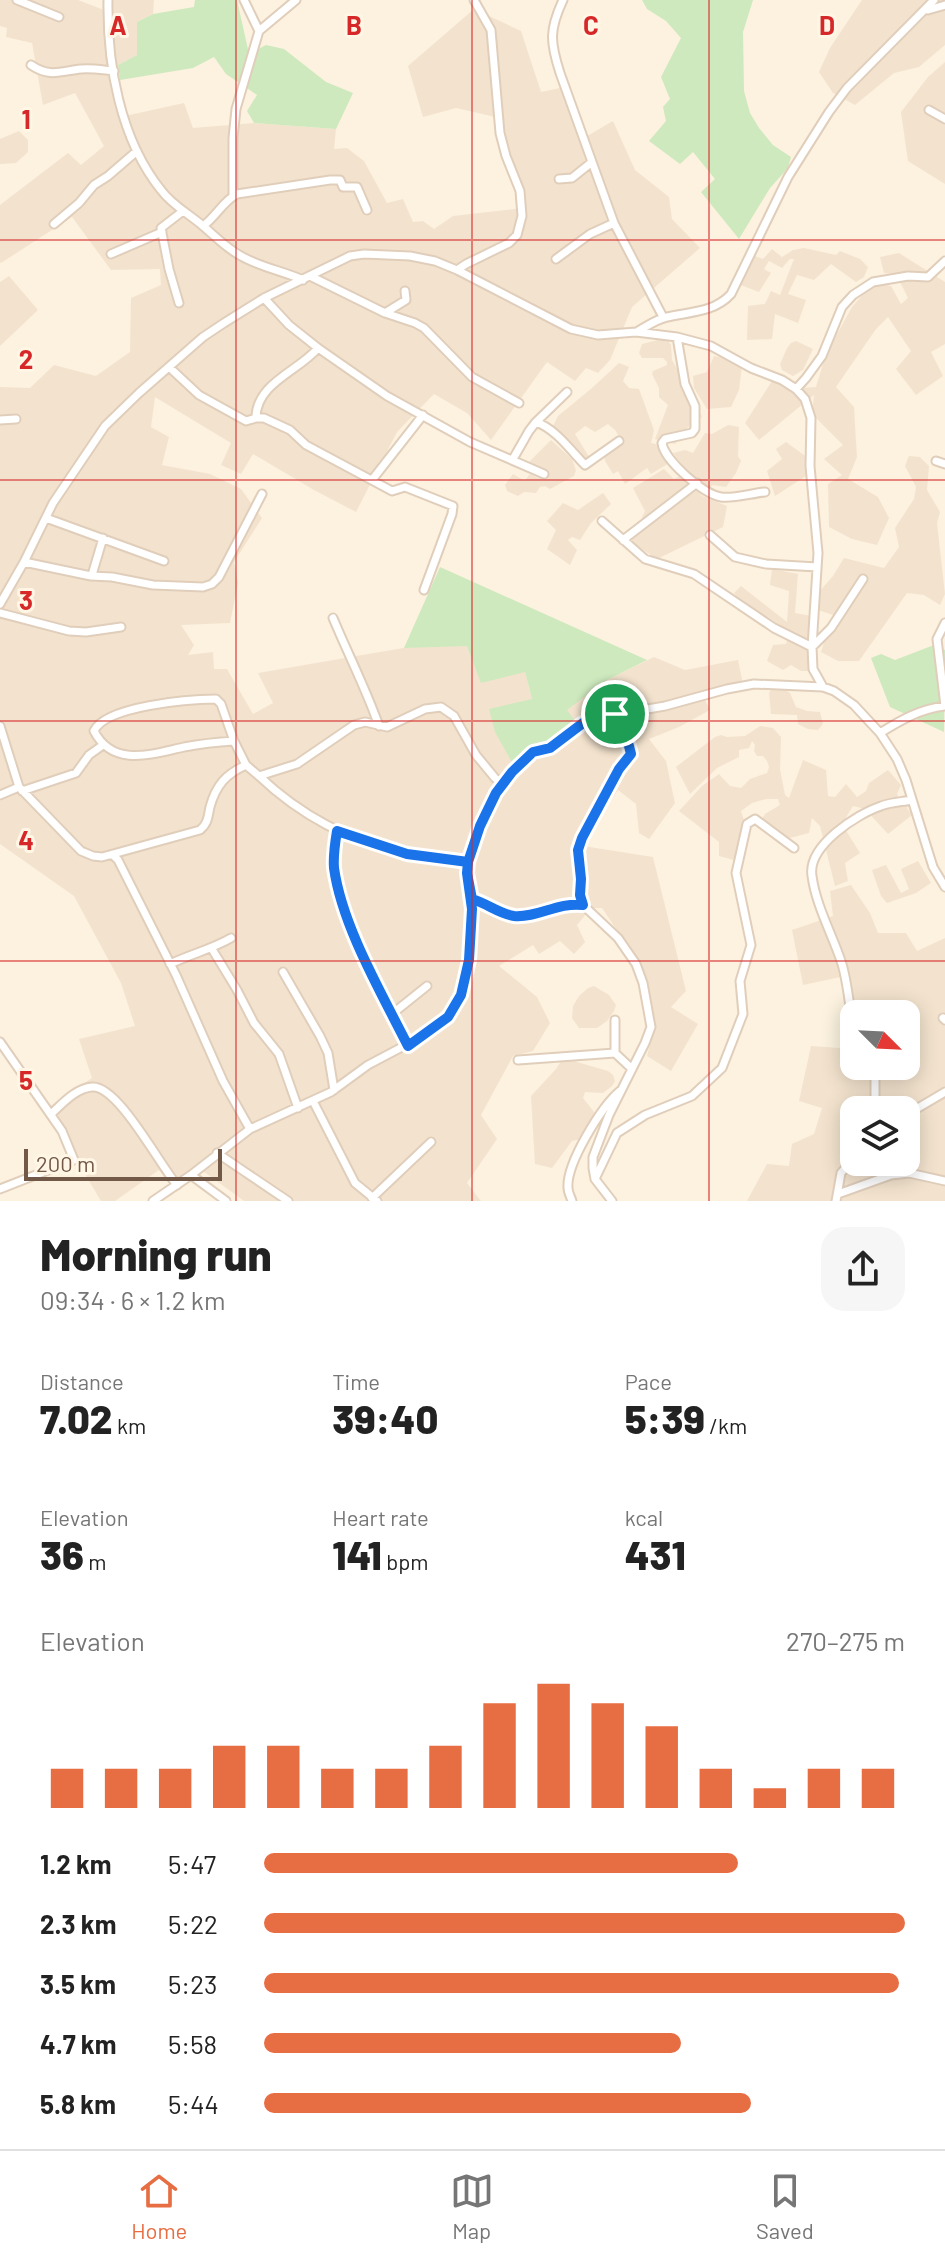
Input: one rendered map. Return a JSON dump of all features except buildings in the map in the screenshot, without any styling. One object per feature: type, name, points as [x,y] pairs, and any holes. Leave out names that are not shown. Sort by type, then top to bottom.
[{"type":"street","points":[[17,0],[59,17]]},
{"type":"street","points":[[108,0],[108,33],[121,114],[137,151],[160,190],[210,234],[241,256],[264,267],[307,278],[424,328],[472,377],[519,403]]},
{"type":"street","points":[[244,0],[259,31]]},
{"type":"street","points":[[233,196],[236,109],[259,31],[296,0]]},
{"type":"street","points":[[457,270],[509,243],[517,235],[522,216],[520,191],[500,133],[491,30],[474,0]]},
{"type":"street","points":[[563,0],[552,26],[552,49],[614,223],[663,317]]},
{"type":"street","points":[[636,332],[663,317],[718,305],[731,294],[788,177],[829,112],[847,88],[934,0]]},
{"type":"street","points":[[924,11],[945,5]]},
{"type":"street","points":[[31,65],[41,72],[52,74],[84,69],[114,71]]},
{"type":"street","points":[[929,110],[945,119]]},
{"type":"street","points":[[54,224],[79,203],[94,185],[137,151]]},
{"type":"street","points":[[559,179],[572,178],[592,162]]},
{"type":"street","points":[[203,226],[233,196],[337,179],[343,187],[357,187],[367,210]]},
{"type":"street","points":[[179,303],[161,228],[183,211]]},
{"type":"street","points":[[556,259],[590,234],[614,223]]},
{"type":"street","points":[[111,254],[162,232]]},
{"type":"street","points":[[1,599],[24,562],[53,503],[105,426],[203,337],[264,298],[353,255],[410,256],[457,270],[571,329],[598,335],[636,332],[677,337],[711,346],[796,389],[805,399],[811,418],[810,466],[817,567],[812,647],[813,669],[823,687]]},
{"type":"street","points":[[796,389],[822,356],[842,307],[853,295],[873,282],[908,276],[928,277],[945,261]]},
{"type":"street","points":[[385,313],[406,300],[405,291]]},
{"type":"street","points":[[264,298],[289,325],[376,389],[470,442],[544,474]]},
{"type":"street","points":[[677,337],[685,384],[695,406],[695,429],[692,433],[666,438],[662,443],[668,458],[697,483],[720,497],[765,492]]},
{"type":"street","points":[[256,418],[257,406],[267,391],[288,372],[308,360],[318,348]]},
{"type":"street","points":[[169,367],[199,395],[246,421],[264,418],[290,430],[306,445],[392,491],[405,487],[453,506],[424,590]]},
{"type":"street","points":[[513,459],[536,422],[567,392]]},
{"type":"street","points":[[372,480],[423,415]]},
{"type":"street","points":[[0,420],[16,419]]},
{"type":"street","points":[[536,422],[563,441],[585,465],[619,441]]},
{"type":"street","points":[[936,461],[945,464]]},
{"type":"street","points":[[623,540],[697,483]]},
{"type":"street","points":[[24,562],[153,585],[203,587],[219,577],[262,494]]},
{"type":"street","points":[[46,518],[164,561]]},
{"type":"street","points":[[602,521],[645,559],[694,574],[774,628],[812,647]]},
{"type":"street","points":[[710,535],[735,557],[766,564],[817,567]]},
{"type":"street","points":[[92,575],[103,538]]},
{"type":"street","points":[[812,647],[831,628],[863,579]]},
{"type":"street","points":[[0,613],[77,632],[121,627]]},
{"type":"street","points":[[333,618],[367,691],[379,726]]},
{"type":"street","points":[[880,733],[907,716],[945,706],[937,639],[945,623]]},
{"type":"street","points":[[153,1201],[250,1129],[334,1090],[368,1065],[408,1046],[448,1017],[461,995],[469,960],[472,899],[468,862],[487,810],[503,784],[533,752],[550,748],[583,723],[754,684],[823,687],[834,691],[854,705],[880,733],[897,759],[933,867],[945,887]]},
{"type":"street","points":[[234,741],[146,756],[116,752],[103,745],[94,731],[96,725],[103,721],[151,705],[216,699],[246,765],[298,810],[337,831],[407,854],[468,862]]},
{"type":"street","points":[[259,776],[297,764],[354,725],[365,722],[391,726],[425,709],[441,707],[454,716],[476,755],[503,784]]},
{"type":"street","points":[[612,1201],[595,1179],[593,1157],[609,1115],[651,1027],[643,983],[628,950],[583,905],[580,895],[578,850],[582,838],[619,769],[631,754],[615,714]]},
{"type":"street","points":[[0,726],[20,789],[81,851],[93,856],[113,855],[200,830],[205,827],[214,795],[223,779],[246,765]]},
{"type":"street","points":[[0,795],[76,773],[89,755],[103,745]]},
{"type":"street","points":[[848,1000],[843,966],[811,872],[817,854],[845,825],[883,805],[912,800]]},
{"type":"street","points":[[595,1179],[617,1133],[645,1115],[692,1096],[722,1068],[743,1014],[740,981],[751,945],[736,873],[747,824],[755,819],[794,848]]},
{"type":"street","points":[[337,831],[334,866],[346,912],[372,977],[408,1046]]},
{"type":"street","points":[[113,855],[201,1027],[223,1081],[250,1129]]},
{"type":"street","points":[[472,899],[514,916],[569,904],[583,905]]},
{"type":"street","points":[[170,964],[199,951],[212,949],[231,938]]},
{"type":"street","points":[[212,949],[254,1023],[279,1054],[298,1108]]},
{"type":"street","points":[[283,972],[328,1053],[334,1090]]},
{"type":"street","points":[[392,1014],[427,986]]},
{"type":"street","points":[[615,1020],[615,1053],[632,1069]]},
{"type":"street","points":[[0,1042],[62,1131],[74,1160],[0,1189]]},
{"type":"street","points":[[518,1060],[615,1053]]},
{"type":"street","points":[[51,1114],[74,1093],[91,1086],[101,1088],[121,1104],[177,1185]]},
{"type":"street","points":[[572,1201],[568,1187],[578,1150],[609,1100],[624,1087]]},
{"type":"street","points":[[920,1107],[945,1092]]},
{"type":"street","points":[[313,1101],[355,1183],[374,1200],[431,1142]]},
{"type":"street","points":[[217,1153],[288,1201]]},
{"type":"street","points":[[840,1175],[837,1198],[891,1175],[909,1173],[945,1181]]},
{"type":"street","points":[[191,1175],[226,1201]]},
{"type":"shaded area","points":[[0,0],[78,0],[104,10],[105,0],[154,0],[153,14],[137,22],[137,55],[118,65],[125,116],[184,103],[193,128],[254,123],[336,129],[334,149],[347,148],[364,161],[387,203],[403,199],[413,222],[423,221],[434,229],[453,216],[523,208],[523,195],[500,118],[456,108],[423,117],[408,66],[474,9],[521,31],[541,92],[560,88],[582,139],[613,121],[635,170],[669,197],[672,219],[700,248],[632,307],[610,360],[598,373],[586,368],[575,381],[547,362],[491,440],[467,413],[434,394],[397,432],[356,512],[253,454],[241,474],[221,465],[231,443],[155,397],[151,427],[169,437],[162,465],[210,474],[241,489],[262,518],[234,562],[238,583],[230,623],[181,625],[194,645],[188,655],[213,652],[214,669],[227,669],[253,714],[273,703],[258,673],[409,647],[467,645],[525,672],[532,699],[579,727],[566,710],[607,680],[654,657],[685,670],[738,660],[743,684],[701,692],[710,710],[649,739],[666,761],[675,803],[649,839],[639,833],[636,804],[618,790],[585,838],[583,846],[653,857],[686,991],[671,1007],[698,1024],[671,1071],[647,1056],[654,1027],[635,957],[602,908],[591,908],[577,925],[585,942],[574,954],[560,941],[539,954],[533,945],[499,966],[537,997],[550,1023],[533,1051],[513,1056],[481,1115],[497,1139],[467,1183],[481,1201],[244,1201],[203,1171],[176,1192],[159,1170],[115,1201],[101,1201],[46,1109],[92,1078],[79,1039],[135,1026],[121,983],[74,896],[0,844],[0,387],[30,388],[54,365],[96,376],[130,352],[131,298],[161,285],[160,269],[111,270],[72,217],[0,262],[0,205],[68,153],[81,165],[104,146],[75,93],[43,105],[32,43],[6,37],[7,28],[0,26]]},
{"type":"shaded area","points":[[862,0],[945,0],[945,45],[919,67],[894,73],[855,105],[833,93],[819,72],[830,48]]},
{"type":"shaded area","points":[[945,62],[945,184],[908,161],[901,112],[928,77]]},
{"type":"shaded area","points":[[19,131],[28,140],[28,152],[16,163],[0,164],[0,139]]},
{"type":"shaded area","points":[[804,248],[836,255],[840,251],[860,259],[868,267],[864,277],[856,282],[831,264],[814,280],[797,275],[788,294],[806,300],[798,323],[775,314],[772,339],[747,340],[748,306],[765,304],[771,291],[780,295],[794,259],[782,268],[769,261],[764,269],[771,273],[759,292],[733,282],[747,253],[763,259],[772,249],[782,257]]},
{"type":"shaded area","points":[[899,253],[945,282],[945,344],[931,352],[943,376],[916,395],[896,369],[911,351],[888,317],[876,329],[836,387],[854,407],[857,457],[848,479],[878,497],[889,518],[877,545],[852,539],[829,527],[828,484],[842,475],[824,459],[843,445],[812,414],[814,395],[759,440],[745,423],[772,381],[783,384],[786,389],[816,387],[826,354],[852,307],[865,292],[882,284],[891,286],[901,304],[908,298],[896,274],[884,273],[880,257]]},
{"type":"shaded area","points":[[9,276],[38,310],[0,346],[0,282]]},
{"type":"shaded area","points":[[666,338],[671,345],[672,360],[680,374],[683,389],[702,417],[687,428],[675,444],[655,439],[668,405],[659,397],[659,388],[652,374],[667,362],[663,358],[642,358],[639,353],[642,344]]},
{"type":"shaded area","points":[[796,341],[813,349],[803,370],[793,376],[782,370],[780,364],[787,348]]},
{"type":"shaded area","points":[[714,356],[742,366],[739,390],[731,407],[707,409],[694,388],[693,376],[707,372]]},
{"type":"shaded area","points":[[619,363],[629,367],[623,381],[629,388],[639,389],[654,430],[651,443],[656,444],[669,463],[651,474],[647,468],[625,484],[618,471],[613,474],[605,461],[603,451],[608,446],[622,444],[616,431],[608,424],[595,432],[585,426],[575,434],[591,460],[581,466],[564,447],[553,426],[558,416]]},
{"type":"shaded area","points":[[728,425],[739,427],[738,456],[741,461],[726,487],[713,485],[702,493],[673,453],[685,450],[693,453],[705,433],[712,434]]},
{"type":"shaded area","points":[[551,440],[572,459],[576,470],[574,476],[550,489],[540,487],[536,493],[524,492],[518,496],[507,491],[505,485],[513,474],[523,480],[530,474],[543,477],[528,463]]},
{"type":"shaded area","points":[[786,442],[808,458],[806,476],[775,496],[767,471],[782,459],[776,449]]},
{"type":"shaded area","points":[[909,456],[920,457],[929,466],[927,490],[940,512],[937,523],[945,594],[940,605],[924,595],[907,593],[859,661],[838,661],[821,652],[833,615],[818,610],[817,594],[844,558],[884,568],[899,547],[895,528],[914,499],[916,487],[905,466]]},
{"type":"shaded area","points":[[664,469],[674,479],[682,475],[702,496],[727,506],[723,527],[657,559],[631,542],[645,511],[633,488]]},
{"type":"shaded area","points":[[603,493],[611,504],[591,523],[580,540],[572,537],[568,540],[577,550],[570,565],[547,549],[556,530],[547,521],[563,503],[578,510]]},
{"type":"shaded area","points":[[772,569],[798,574],[795,613],[812,616],[812,669],[808,671],[791,665],[783,670],[767,661],[773,645],[786,644],[789,632],[768,617],[759,623],[734,593],[741,586],[787,622],[789,591],[770,585]]},
{"type":"shaded area","points":[[772,688],[783,688],[790,693],[796,707],[820,712],[823,724],[818,730],[808,729],[798,724],[797,715],[771,714],[769,693]]},
{"type":"shaded area","points":[[760,726],[773,728],[781,737],[780,769],[785,795],[789,798],[803,760],[826,770],[828,796],[835,797],[846,784],[857,797],[866,791],[869,783],[888,770],[901,785],[897,794],[912,815],[888,834],[865,809],[853,806],[842,824],[860,853],[845,863],[848,881],[835,886],[820,826],[812,818],[809,833],[790,838],[762,819],[780,805],[778,799],[752,803],[741,811],[744,820],[734,860],[719,856],[719,842],[679,811],[702,786],[719,774],[730,786],[741,788],[750,779],[767,773],[767,761],[763,756],[757,756],[752,741],[749,748],[739,750],[739,757],[717,768],[690,794],[676,767],[715,737],[745,736]]},
{"type":"shaded area","points":[[918,861],[931,883],[916,893],[887,903],[881,896],[872,870],[886,865],[901,893],[909,889],[901,869]]},
{"type":"shaded area","points":[[851,885],[870,913],[878,933],[906,933],[917,951],[945,938],[945,1201],[747,1201],[767,1164],[789,1166],[792,1144],[814,1134],[822,1108],[799,1101],[811,1046],[840,1048],[840,1080],[920,1080],[920,1000],[854,1000],[850,975],[803,985],[792,930],[833,916],[830,891]]},
{"type":"shaded area","points":[[594,986],[609,995],[616,1005],[614,1011],[597,1028],[579,1028],[572,1018],[573,1006],[579,996]]},
{"type":"shaded area","points":[[563,1058],[608,1071],[615,1081],[603,1093],[585,1092],[583,1098],[598,1117],[581,1139],[572,1141],[552,1168],[535,1164],[531,1096]]},
{"type":"green space","points":[[195,0],[237,0],[249,54],[266,45],[284,49],[326,82],[353,93],[336,129],[254,123],[247,111],[257,95],[226,74],[214,57],[193,68],[120,80],[118,65],[137,55],[137,22],[153,14],[194,7]]},
{"type":"green space","points":[[642,0],[753,0],[743,32],[744,91],[750,113],[759,128],[773,145],[791,157],[788,168],[770,188],[739,239],[701,192],[715,179],[693,152],[680,164],[649,141],[666,121],[663,107],[670,99],[661,77],[681,38],[666,21],[647,9]]},
{"type":"green space","points":[[440,567],[647,660],[607,680],[567,710],[580,727],[550,750],[514,766],[495,732],[489,709],[532,699],[525,672],[481,683],[467,646],[404,648]]},
{"type":"green space","points":[[934,645],[945,650],[944,732],[890,707],[871,658],[881,654],[895,660]]},
{"type":"route","points":[[615,714],[583,723],[550,748],[533,752],[496,793],[480,826],[468,862],[467,873],[472,909],[469,960],[461,995],[448,1017],[408,1046],[372,977],[346,912],[334,866],[337,831],[407,854],[468,862],[472,899],[514,916],[569,904],[583,905],[578,850],[619,769],[631,754],[615,714]]}]
